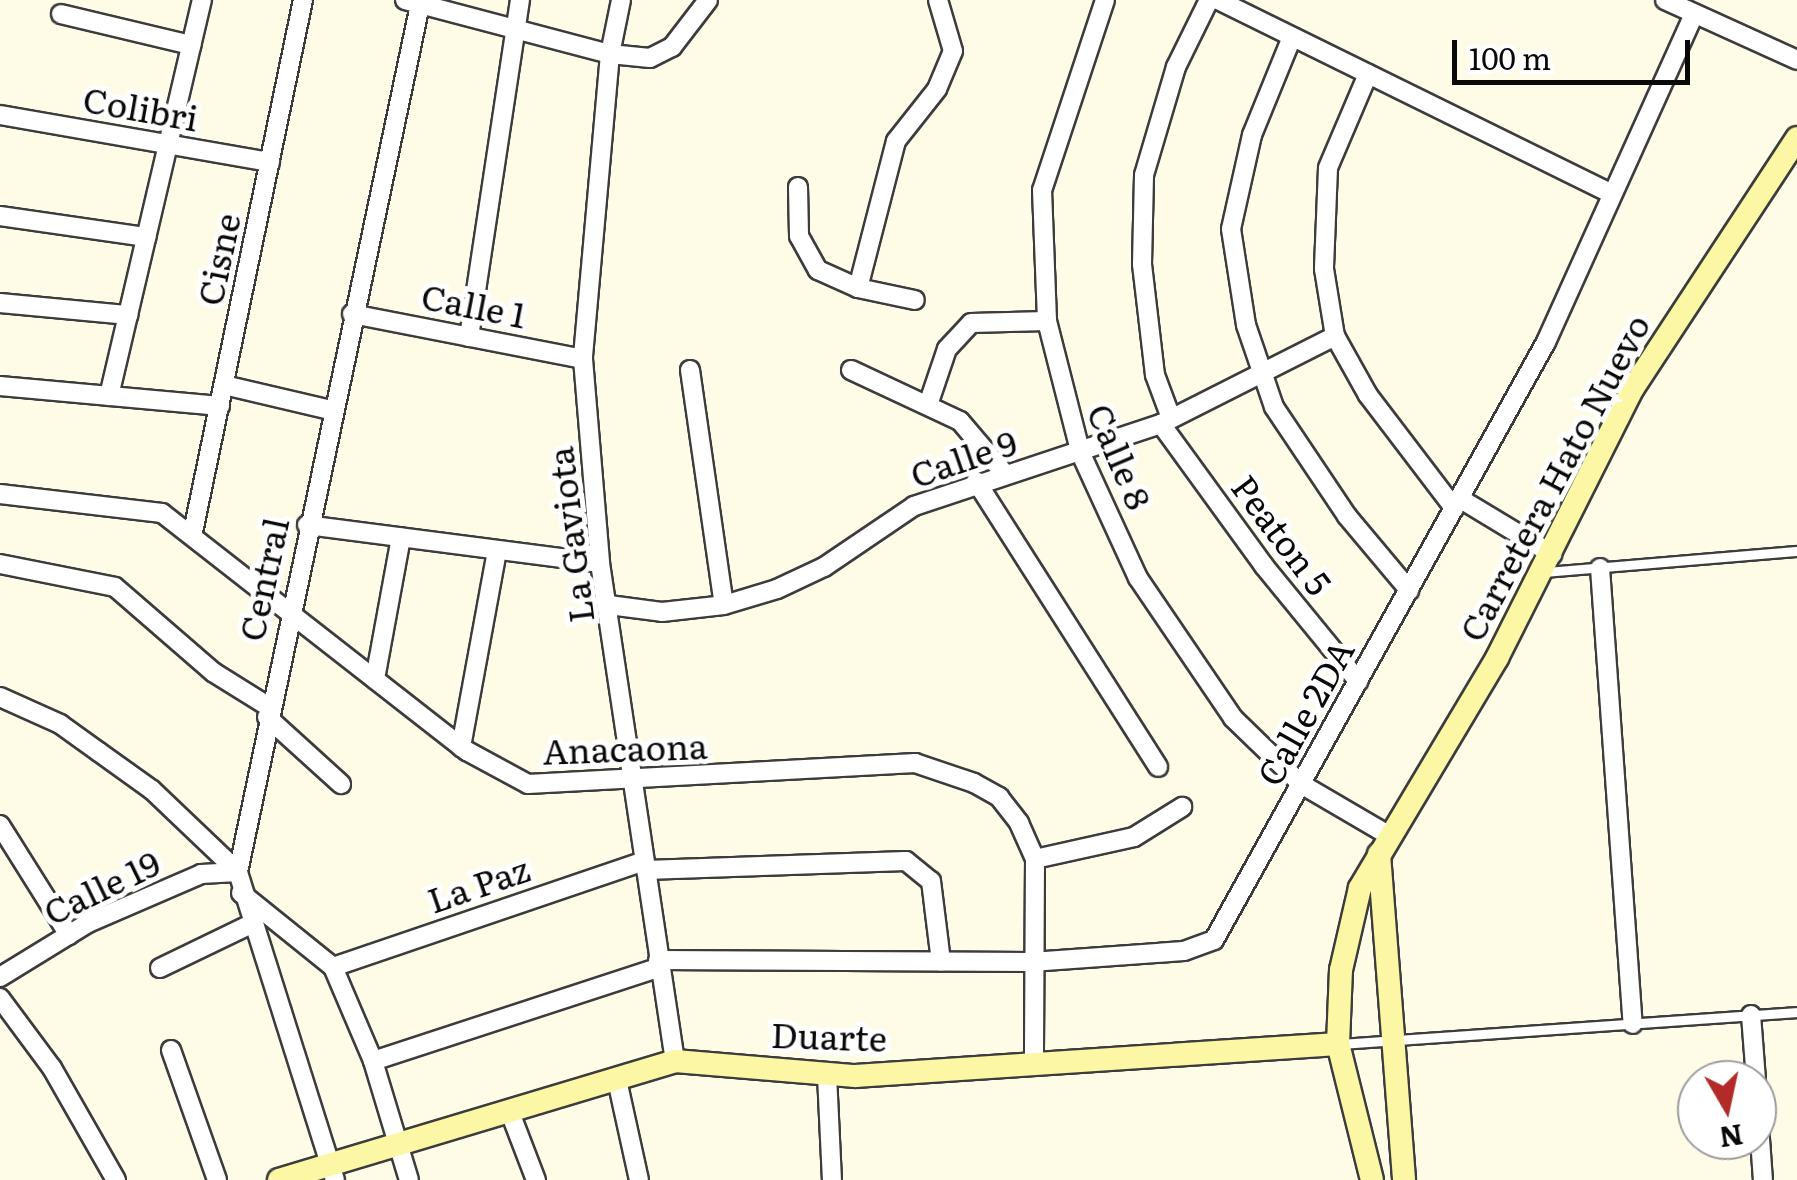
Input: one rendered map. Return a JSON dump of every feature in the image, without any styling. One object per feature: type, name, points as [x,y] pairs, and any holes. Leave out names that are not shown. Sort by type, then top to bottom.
[{"type":"main road","name":"Carretera Hato Nuevo","points":[[1372,1180],[1338,1044],[1352,914],[1385,845],[1547,563],[1633,388],[1797,138]]},
{"type":"main road","points":[[1385,845],[1404,1180]]},
{"type":"main road","name":"Duarte","points":[[279,1180],[333,1173],[399,1148],[674,1061],[827,1075],[1338,1044]]},
{"type":"street","points":[[110,396],[202,0]]},
{"type":"street","name":"Cisne","points":[[193,532],[304,0]]},
{"type":"street","points":[[469,337],[520,0]]},
{"type":"street","name":"La Gaviota","points":[[621,0],[610,54],[583,359],[600,563],[637,780],[645,866],[674,1061]]},
{"type":"street","points":[[416,2],[610,54],[661,56],[708,0]]},
{"type":"street","points":[[858,288],[896,141],[936,89],[953,51],[938,0]]},
{"type":"street","name":"Calle 8","points":[[1105,0],[1042,190],[1046,321],[1080,454],[1164,618],[1234,718],[1301,784],[1385,845]]},
{"type":"street","name":"Peaton 5","points":[[1209,0],[1170,85],[1144,175],[1144,283],[1155,375],[1166,421],[1264,566],[1358,681]]},
{"type":"street","points":[[1218,0],[1612,194]]},
{"type":"street","points":[[1665,0],[1797,60]]},
{"type":"street","name":"Central","points":[[333,1173],[240,893],[238,872],[287,612],[416,2]]},
{"type":"street","points":[[61,14],[191,45]]},
{"type":"street","name":"Calle 2DA","points":[[373,1061],[659,964],[1031,962],[1184,951],[1214,940],[1546,342],[1694,14]]},
{"type":"street","points":[[1292,36],[1252,135],[1231,230],[1246,326],[1274,407],[1326,485],[1408,590]]},
{"type":"street","points":[[1368,74],[1328,168],[1324,269],[1335,336],[1368,395],[1456,503],[1547,563]]},
{"type":"street","name":"Colibri","points":[[0,115],[270,162]]},
{"type":"street","points":[[798,187],[799,236],[810,260],[858,288],[915,300]]},
{"type":"street","points":[[0,216],[146,237]]},
{"type":"street","points":[[0,302],[128,315]]},
{"type":"street","name":"Calle 1","points":[[352,314],[583,359]]},
{"type":"street","points":[[928,405],[947,348],[971,323],[1046,321]]},
{"type":"street","name":"Calle 9","points":[[609,606],[662,612],[724,605],[798,580],[914,506],[976,481],[1080,454],[1166,421],[1335,336]]},
{"type":"street","points":[[690,370],[724,605]]},
{"type":"street","points":[[851,370],[967,426],[1005,474]]},
{"type":"street","points":[[224,384],[331,410]]},
{"type":"street","points":[[0,386],[220,406]]},
{"type":"street","points":[[976,481],[1158,767]]},
{"type":"street","name":"Anacaona","points":[[0,494],[162,513],[193,532],[287,612],[461,746],[528,784],[915,762],[998,797],[1035,859]]},
{"type":"street","points":[[307,525],[600,563]]},
{"type":"street","points":[[375,680],[400,537]]},
{"type":"street","points":[[461,746],[496,550]]},
{"type":"street","points":[[0,564],[116,588],[213,672],[268,712],[341,784]]},
{"type":"street","points":[[1600,568],[1633,1024]]},
{"type":"street","points":[[0,697],[60,724],[152,790],[238,872]]},
{"type":"street","points":[[1034,1064],[1031,962],[1035,859],[1134,837],[1182,807]]},
{"type":"street","points":[[0,825],[69,935]]},
{"type":"street","name":"La Paz","points":[[333,967],[645,866],[906,861],[931,881],[941,961]]},
{"type":"street","name":"Calle 19","points":[[0,977],[69,935],[201,874],[238,872]]},
{"type":"street","points":[[240,893],[333,967],[373,1061],[409,1180]]},
{"type":"street","points":[[160,968],[251,924]]},
{"type":"street","points":[[0,998],[52,1068],[116,1180]]},
{"type":"street","points":[[1751,1016],[1754,1060]]},
{"type":"street","points":[[171,1050],[217,1180]]},
{"type":"street","points":[[827,1075],[832,1180]]},
{"type":"street","points":[[617,1080],[639,1180]]},
{"type":"street","points":[[511,1114],[536,1180]]},
{"type":"lane","points":[[1547,563],[1600,568],[1797,551]]},
{"type":"lane","name":"Duarte","points":[[1338,1044],[1797,1012]]}]
